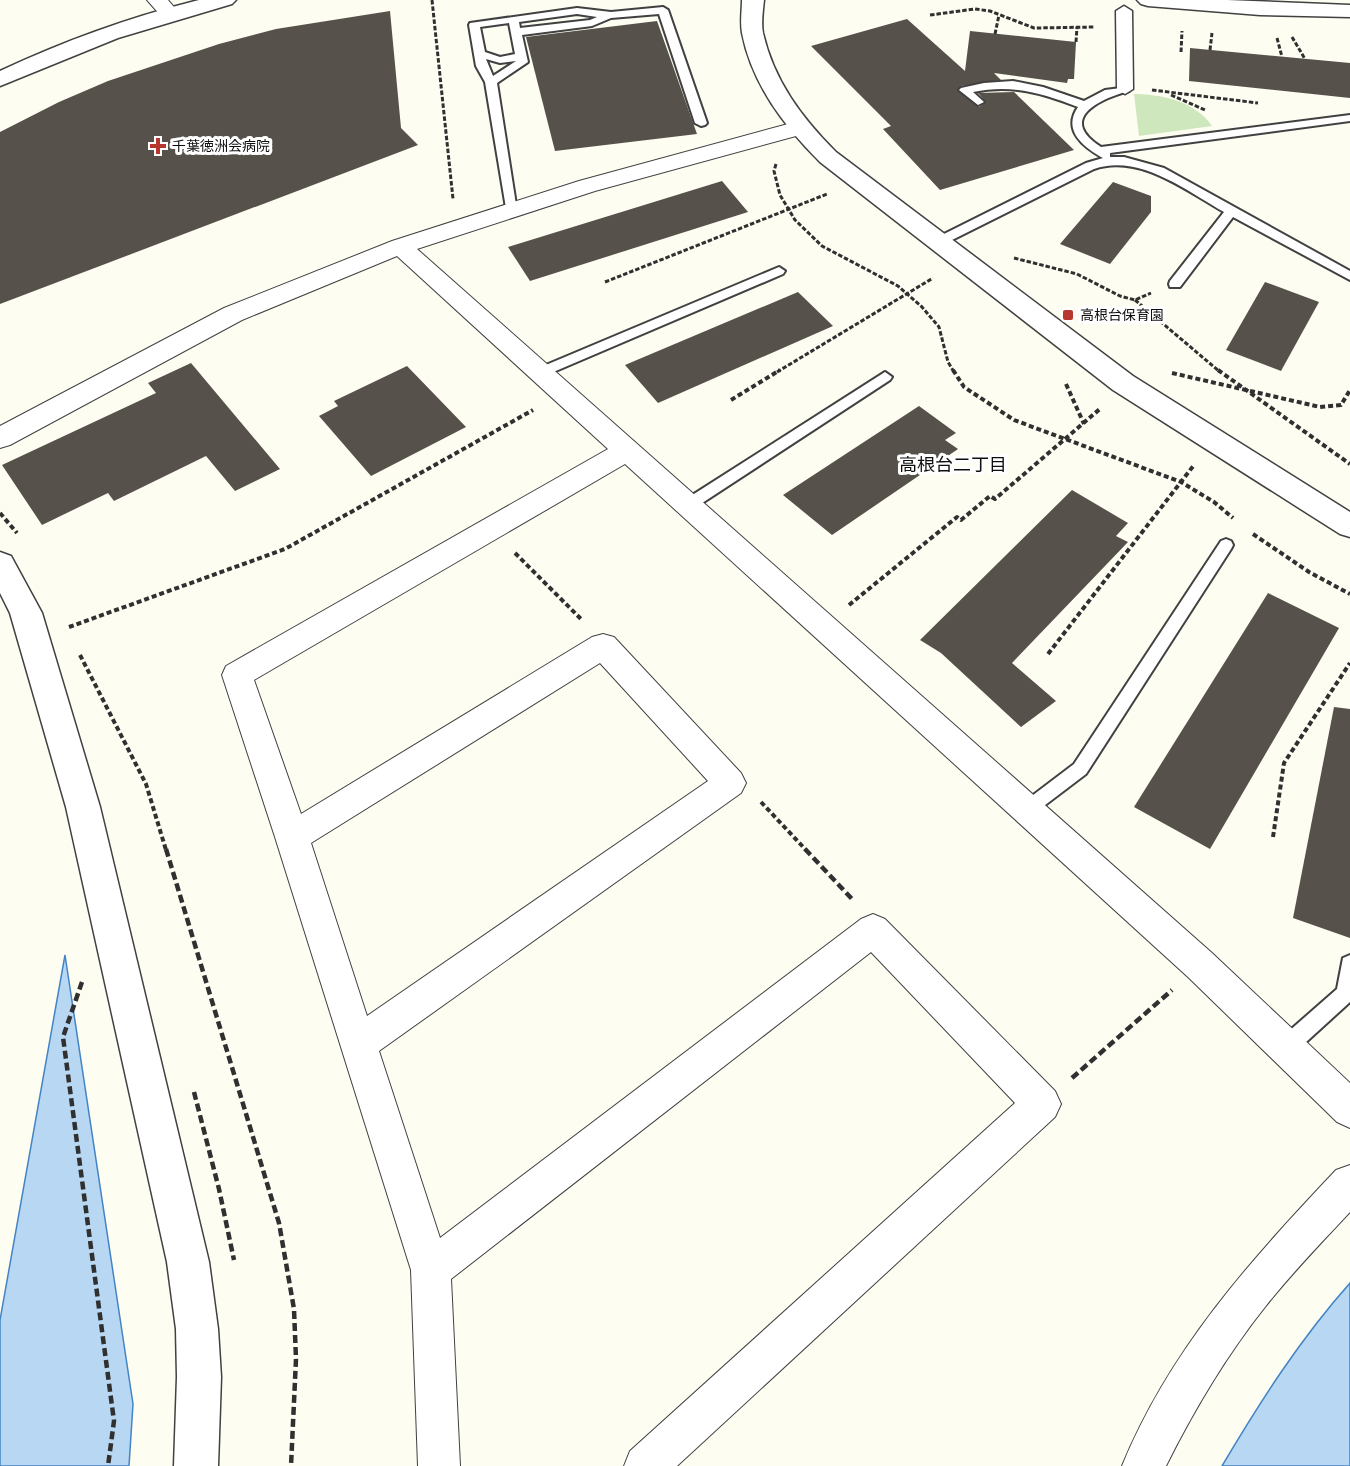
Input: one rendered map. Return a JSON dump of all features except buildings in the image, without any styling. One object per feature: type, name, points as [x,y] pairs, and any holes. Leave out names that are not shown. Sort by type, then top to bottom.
[{"type":"street","points":[[0,79],[163,7],[225,0]]},
{"type":"street","points":[[753,0],[752,31],[767,78],[799,128],[828,157],[1123,383],[1350,526]]},
{"type":"street","points":[[1148,0],[1260,9],[1350,11]]},
{"type":"street","points":[[1124,11],[1125,89]]},
{"type":"street","points":[[0,438],[233,314],[400,246],[587,186],[799,128]]},
{"type":"street","points":[[400,246],[1200,965],[1350,1108]]},
{"type":"street","points":[[439,1466],[431,1270],[292,837],[237,675],[627,450]]},
{"type":"street","points":[[0,564],[27,613],[83,807],[188,1262],[197,1329],[199,1377],[196,1466]]},
{"type":"street","points":[[292,837],[603,646],[730,783],[359,1043]]},
{"type":"street","points":[[431,1270],[873,930],[1042,1104],[645,1466]]},
{"type":"street","points":[[1143,1466],[1157,1437],[1216,1340],[1268,1272],[1350,1184]]},
{"type":"lane","points":[[511,211],[491,82],[483,66],[474,25],[577,11],[611,15],[663,10],[701,123]]},
{"type":"lane","points":[[516,32],[592,23],[611,15]]},
{"type":"lane","points":[[491,82],[522,62],[513,20]]},
{"type":"lane","points":[[480,54],[500,60],[521,56]]},
{"type":"lane","points":[[978,102],[965,90],[994,83],[1013,82],[1084,105]]},
{"type":"lane","points":[[1125,89],[1104,93],[1084,105],[1077,113],[1076,130],[1087,144],[1098,151],[1160,171],[1350,276]]},
{"type":"lane","points":[[1098,151],[1350,118]]},
{"type":"lane","points":[[940,241],[1090,166],[1104,161],[1124,160]]},
{"type":"lane","points":[[1175,284],[1233,210]]},
{"type":"lane","points":[[539,373],[779,271]]},
{"type":"lane","points":[[688,505],[885,377]]},
{"type":"lane","points":[[1026,810],[1080,769],[1226,545]]},
{"type":"lane","points":[[1287,1046],[1346,993],[1350,964]]},
{"type":"path","points":[[432,0],[453,199]]},
{"type":"path","points":[[995,34],[999,15]]},
{"type":"path","points":[[1076,42],[1077,27]]},
{"type":"path","points":[[1210,50],[1212,30]]},
{"type":"path","points":[[1181,52],[1182,31]]},
{"type":"path","points":[[1292,37],[1305,59]]},
{"type":"path","points":[[1277,38],[1282,57]]},
{"type":"path","points":[[1125,89],[1145,89],[1266,104]]},
{"type":"path","points":[[1162,92],[1206,111],[1221,124],[1224,134]]},
{"type":"path","points":[[777,162],[774,171],[780,195],[795,220],[822,246],[898,286],[907,294],[939,327],[948,362],[964,387],[1014,420],[1181,482],[1214,502],[1237,522]]},
{"type":"path","points":[[605,282],[835,190]]},
{"type":"path","points":[[1005,255],[1077,274],[1120,296],[1135,300],[1171,335],[1241,388],[1350,464]]},
{"type":"path","points":[[731,400],[935,277]]},
{"type":"path","points":[[1135,300],[1154,291]]},
{"type":"path","points":[[1171,373],[1320,407],[1341,405],[1350,390]]},
{"type":"path","points":[[1064,379],[1084,424]]},
{"type":"path","points":[[69,627],[285,549],[563,394]]},
{"type":"path","points":[[847,607],[957,517],[961,520],[990,496],[995,499],[1105,405]]},
{"type":"path","points":[[1048,654],[1195,463]]},
{"type":"path","points":[[1245,528],[1309,572],[1350,594]]},
{"type":"path","points":[[491,529],[591,628],[603,646]]},
{"type":"path","points":[[75,646],[146,784],[279,1223],[294,1309],[296,1359],[291,1466]]},
{"type":"path","points":[[1273,837],[1284,762],[1350,663]]},
{"type":"path","points":[[730,783],[755,796],[855,902],[873,930]]},
{"type":"path","points":[[1042,1104],[1200,965]]},
{"type":"path","points":[[83,981],[63,1037],[114,1421],[108,1466]]},
{"type":"green space","points":[[1134,94],[1167,98],[1188,105],[1212,126],[1139,136]]},
{"type":"water","points":[[65,955],[133,1404],[129,1466],[0,1466],[0,1320]]},
{"type":"water","points":[[1350,1283],[1350,1466],[1222,1466],[1251,1418],[1314,1326]]},
{"type":"place","name":"千葉徳洲会病院","points":[[158,146]]},
{"type":"place","name":"高根台保育園","points":[[1068,315]]},
{"type":"district","name":"高根台二丁目","points":[[953,465]]}]
